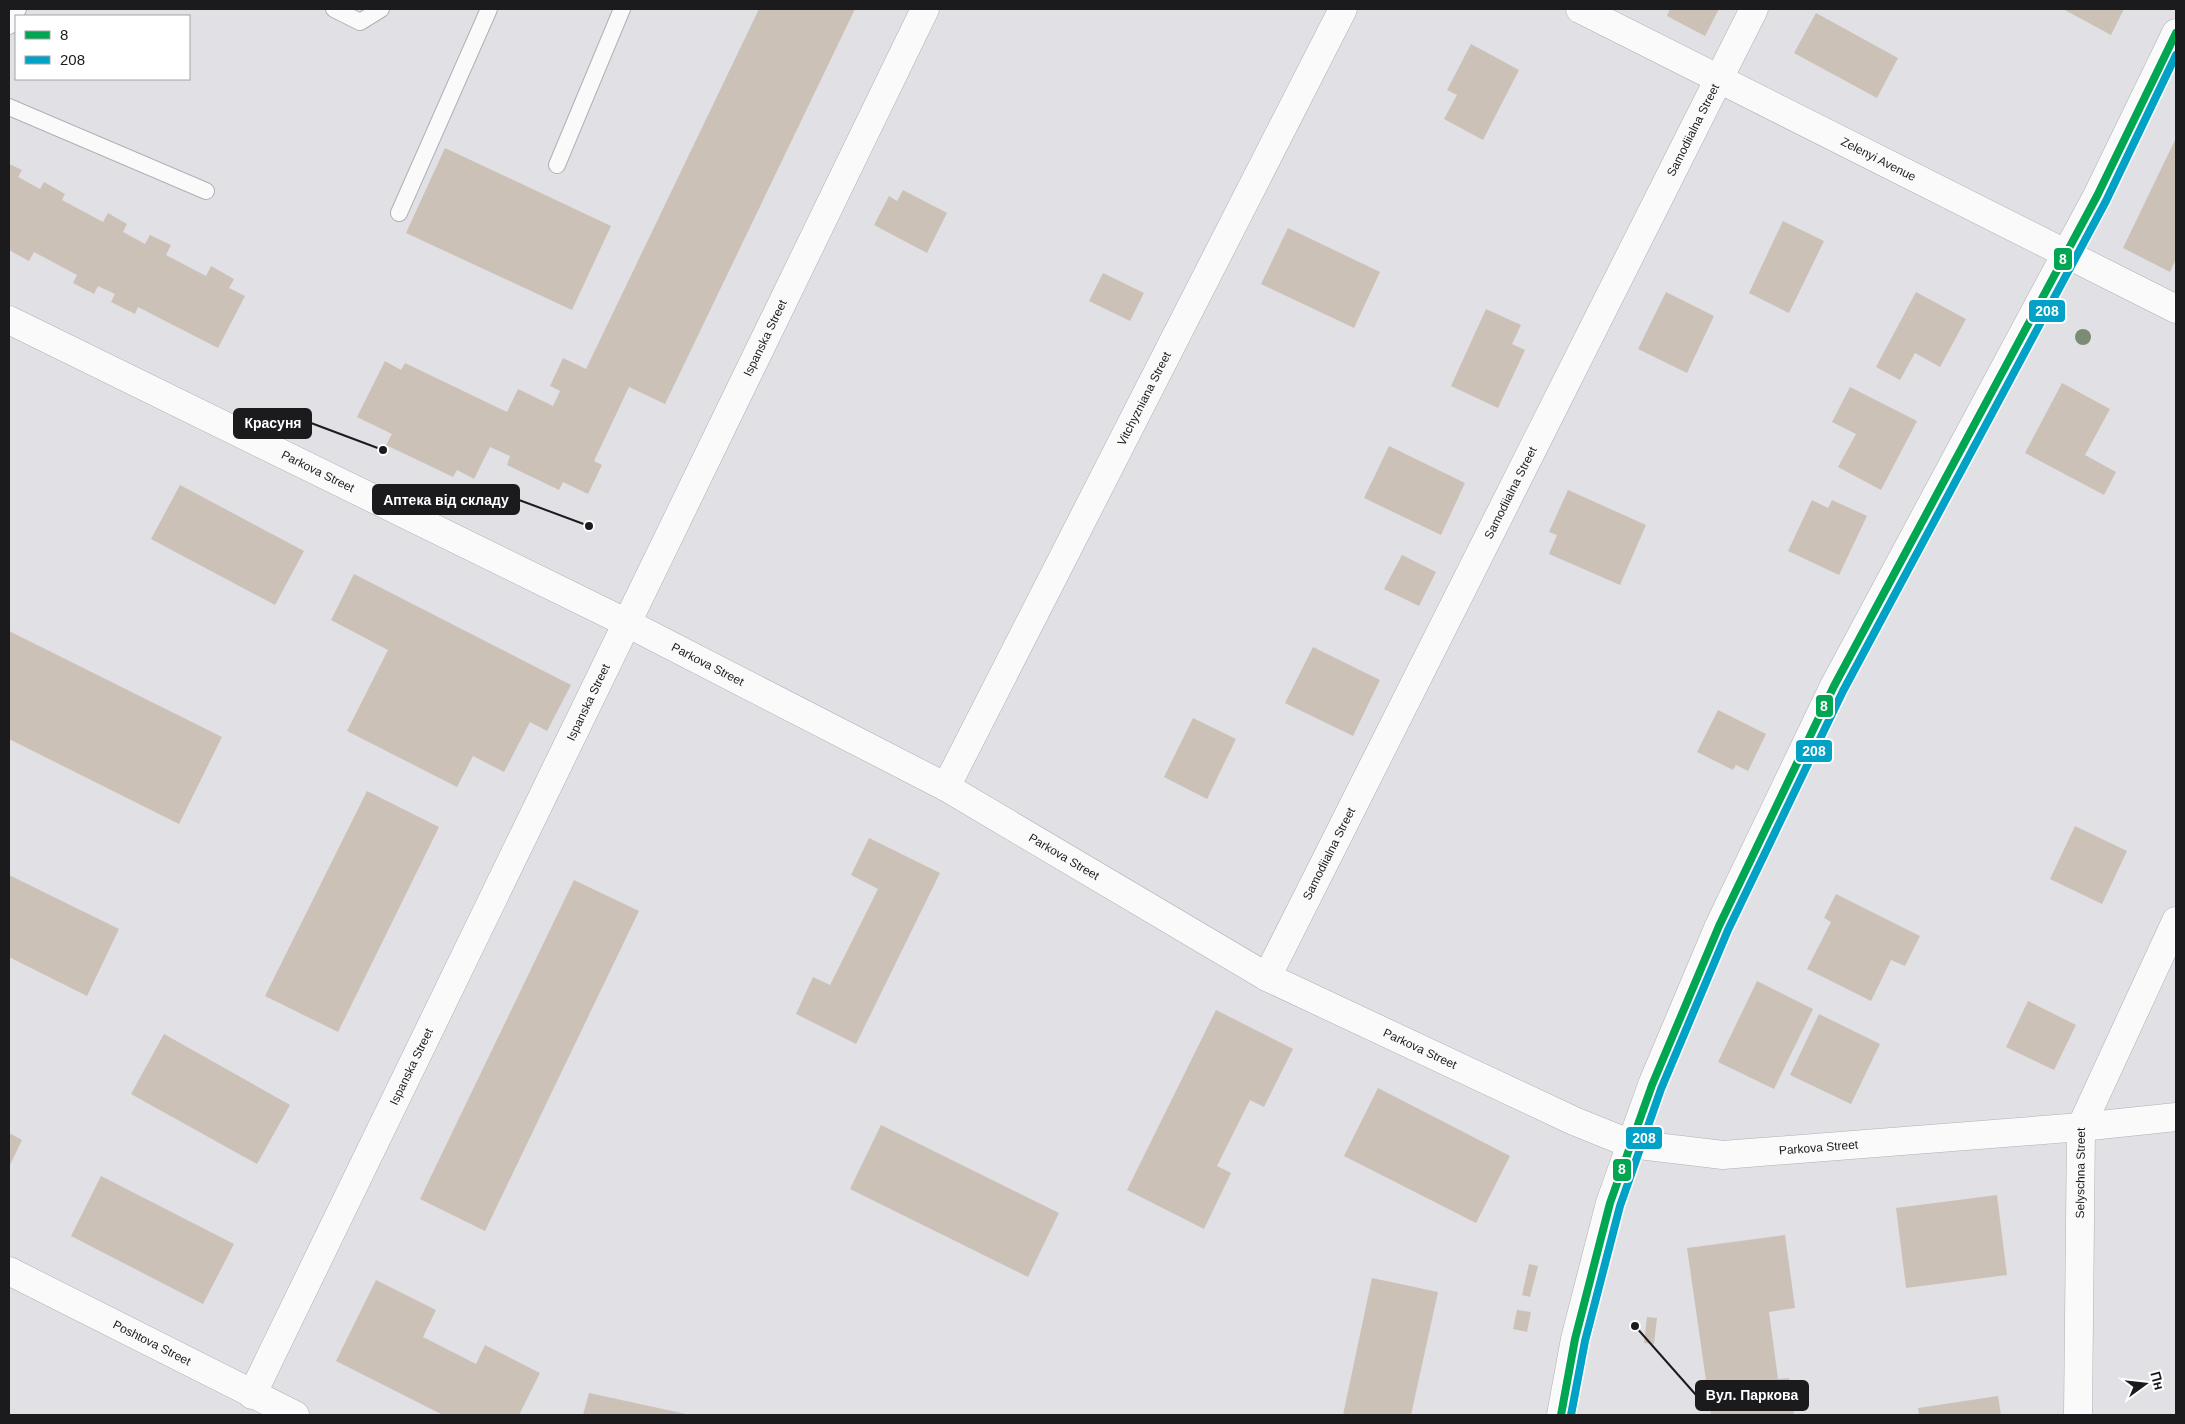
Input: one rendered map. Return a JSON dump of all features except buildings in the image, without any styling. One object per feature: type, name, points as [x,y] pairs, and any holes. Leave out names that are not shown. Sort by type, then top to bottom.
[{"type":"street","name":"Ispanska Street","points":[[252,1395],[925,9]]},
{"type":"street","name":"Vitchyzniana Street","points":[[946,787],[1343,9]]},
{"type":"street","name":"Zelenyi Avenue","points":[[1580,9],[2176,309]]},
{"type":"street","name":"Samodiialna Street","points":[[1267,977],[1754,9]]},
{"type":"street","points":[[1561,1415],[1575,1339],[1610,1203],[1652,1085],[1712,943],[1830,694],[2064,254],[2097,196],[2176,34]]},
{"type":"street","name":"Parkova Street","points":[[9,320],[627,623],[946,787],[1267,977],[1574,1121],[1631,1144],[1723,1156],[2081,1127],[2176,1117]]},
{"type":"street","name":"Selyschna Street","points":[[2078,1415],[2081,1127],[2176,921]]},
{"type":"street","name":"Poshtova Street","points":[[9,1271],[295,1415]]},
{"type":"lane","points":[[9,26],[18,9]]},
{"type":"lane","points":[[334,9],[360,22],[381,9]]},
{"type":"lane","points":[[398,212],[488,9]]},
{"type":"lane","points":[[557,166],[622,9]]},
{"type":"lane","points":[[9,107],[206,190]]},
{"type":"transit line","name":"8","points":[[1561,1415],[1575,1339],[1610,1203],[1652,1085],[1719,926],[1834,686],[2097,196],[2176,33]]},
{"type":"transit line","name":"208","points":[[1571,1415],[1585,1341],[1620,1206],[1661,1089],[1728,930],[1843,691],[2106,201],[2176,55]]},
{"type":"place","name":"Красуня","points":[[383,450]]},
{"type":"place","name":"Аптека від складу","points":[[589,526]]},
{"type":"place","name":"Вул. Паркова","points":[[1635,1326]]}]
